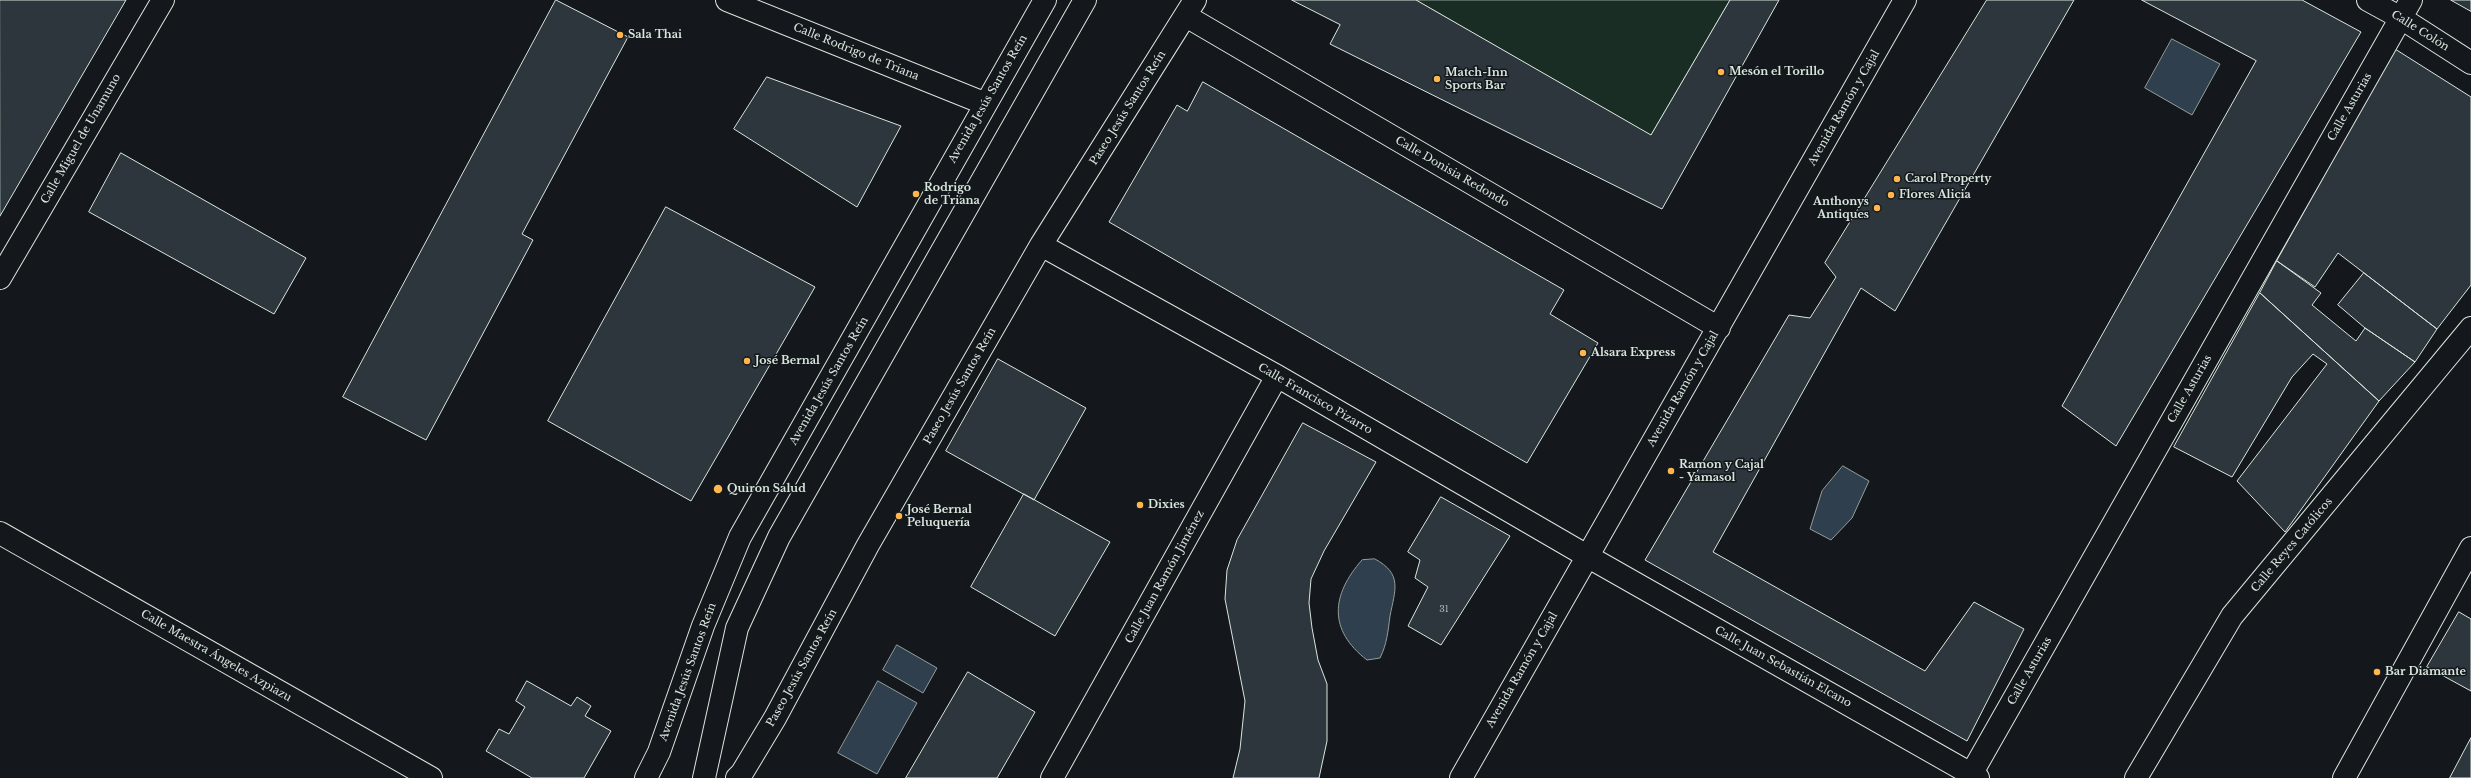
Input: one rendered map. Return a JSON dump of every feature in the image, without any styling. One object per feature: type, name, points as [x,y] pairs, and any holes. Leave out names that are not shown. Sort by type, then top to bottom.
[{"type":"street","name":"Calle Miguel de Unamuno","points":[[0,278],[162,0]]},
{"type":"street","name":"Calle Rodrigo de Triana","points":[[727,0],[986,104]]},
{"type":"street","name":"Avenida Jesús Santos Reín","points":[[646,778],[659,752],[703,626],[740,537],[1045,0]]},
{"type":"street","points":[[704,778],[737,628],[779,537],[1086,0]]},
{"type":"street","name":"Avenida Ramón y Cajal","points":[[1461,778],[1905,0]]},
{"type":"street","name":"Calle Colón","points":[[2368,0],[2406,9],[2471,63]]},
{"type":"street","name":"Calle Donisia Redondo","points":[[1191,8],[1719,328]]},
{"type":"street","name":"Paseo Jesús Santos Reín","points":[[737,778],[742,773],[775,718],[868,545],[1041,244],[1191,8]]},
{"type":"street","name":"Calle Asturias","points":[[1973,776],[2406,9]]},
{"type":"street","name":"Calle Francisco Pizarro","points":[[1041,244],[1277,376],[1587,556]]},
{"type":"street","name":"Calle Reyes Católicos","points":[[2136,778],[2232,616],[2471,328]]},
{"type":"street","name":"Calle Juan Ramón Jiménez","points":[[1052,778],[1277,376]]},
{"type":"street","name":"Calle Maestra Ángeles Azpiazu","points":[[0,533],[432,778]]},
{"type":"street","points":[[2344,778],[2471,548]]},
{"type":"street","name":"Calle Juan Sebastián Elcano","points":[[1587,556],[1973,776]]},
{"type":"green space","points":[[1416,0],[1730,0],[1651,135]]},
{"type":"water","points":[[2172,39],[2220,64],[2192,115],[2145,88]]},
{"type":"water","points":[[1843,466],[1869,481],[1852,518],[1831,540],[1810,529],[1822,491]]},
{"type":"water","points":[[1375,559],[1390,571],[1395,583],[1395,590],[1387,637],[1380,658],[1367,660],[1354,649],[1345,637],[1340,624],[1338,612],[1344,586],[1352,573],[1362,560]]},
{"type":"water","points":[[897,645],[937,668],[923,693],[883,670]]},
{"type":"water","points":[[878,681],[917,703],[877,774],[838,753]]},
{"type":"building","points":[[0,0],[126,0],[0,216]]},
{"type":"building","points":[[556,0],[628,37],[522,234],[533,240],[426,440],[343,397]]},
{"type":"building","points":[[1292,0],[1416,0],[1651,135],[1730,0],[1779,0],[1662,209],[1330,44],[1340,25]]},
{"type":"building","points":[[1987,0],[2074,0],[1895,311],[1861,288],[1713,552],[1925,671],[1974,602],[2024,629],[1967,741],[1645,560],[1789,315],[1810,318],[1836,277],[1825,263]]},
{"type":"building","points":[[2142,0],[2302,0],[2361,32],[2116,446],[2062,406],[2256,61]]},
{"type":"building","points":[[2451,0],[2471,0],[2471,11]]},
{"type":"building","points":[[2395,49],[2471,97],[2471,285],[2437,329],[2338,253],[2315,287],[2277,261]]},
{"type":"building","points":[[767,77],[901,126],[857,207],[734,129]]},
{"type":"building","points":[[1203,82],[1564,290],[1550,314],[1598,343],[1527,463],[1109,222],[1177,105],[1187,111]]},
{"type":"building","points":[[121,153],[306,258],[274,314],[89,212]]},
{"type":"building","points":[[666,207],[815,287],[691,501],[548,421]]},
{"type":"building","points":[[2277,261],[2321,293],[2312,305],[2356,341],[2365,328],[2415,362],[2379,401],[2260,293]]},
{"type":"building","points":[[2364,273],[2437,329],[2415,362],[2365,328],[2338,305]]},
{"type":"building","points":[[2260,293],[2379,401],[2285,532],[2237,481],[2327,364],[2313,354],[2292,377],[2232,477],[2174,447]]},
{"type":"building","points":[[998,359],[1086,408],[1034,500],[946,451]]},
{"type":"building","points":[[1303,423],[1376,462],[1324,551],[1311,579],[1309,603],[1312,628],[1318,660],[1327,684],[1327,741],[1319,778],[1233,778],[1240,749],[1245,701],[1225,599],[1227,570],[1237,540]]},
{"type":"building","points":[[1024,494],[1110,542],[1055,636],[971,587]]},
{"type":"building","points":[[1441,497],[1510,536],[1441,645],[1408,626],[1428,587],[1415,578],[1420,560],[1408,552]]},
{"type":"building","points":[[2459,612],[2471,619],[2471,691],[2427,667]]},
{"type":"building","points":[[968,672],[1035,712],[997,778],[906,778]]},
{"type":"building","points":[[527,681],[571,706],[577,697],[591,706],[585,716],[611,731],[584,778],[532,778],[486,751],[499,729],[509,734],[525,707],[516,701]]},
{"type":"building","points":[[2471,738],[2471,778],[2450,778]]},
{"type":"place","name":"Sala Thai","points":[[620,35]]},
{"type":"place","name":"Mesón el Torillo","points":[[1721,72]]},
{"type":"place","name":"Match-Inn Sports Bar","points":[[1437,79]]},
{"type":"place","name":"Carol Property","points":[[1897,179]]},
{"type":"place","name":"Rodrigo de Triana","points":[[916,194]]},
{"type":"place","name":"Flores Alicia","points":[[1891,195]]},
{"type":"place","name":"Anthonys Antiques","points":[[1877,208]]},
{"type":"place","name":"Alsara Express","points":[[1583,353]]},
{"type":"place","name":"José Bernal","points":[[747,361]]},
{"type":"place","name":"Ramon y Cajal - Yamasol","points":[[1671,471]]},
{"type":"place","name":"Quiron Salud","points":[[718,489]]},
{"type":"place","name":"Dixies","points":[[1140,505]]},
{"type":"place","name":"José Bernal Peluquería","points":[[899,516]]},
{"type":"place","name":"Bar Diamante","points":[[2377,672]]}]
